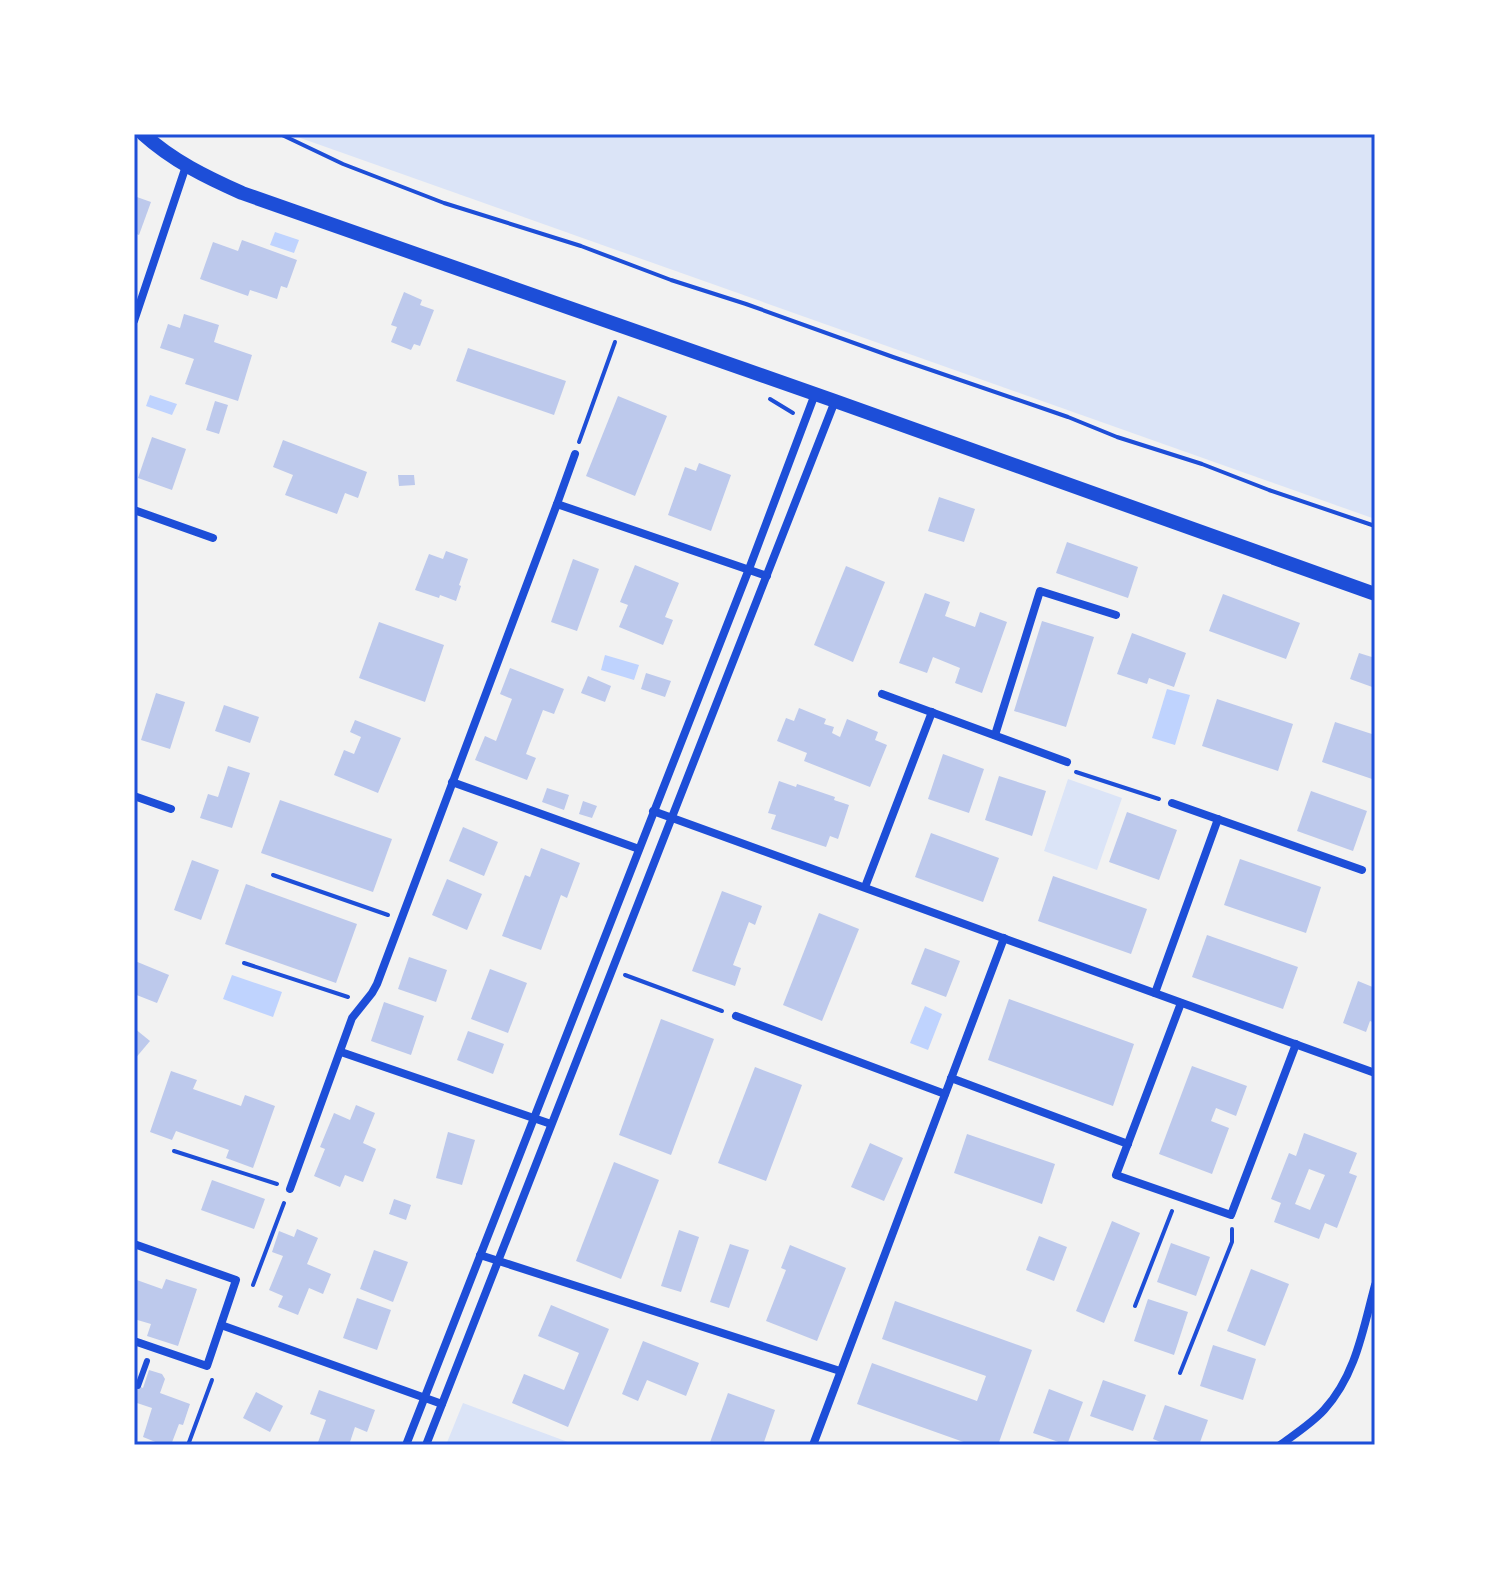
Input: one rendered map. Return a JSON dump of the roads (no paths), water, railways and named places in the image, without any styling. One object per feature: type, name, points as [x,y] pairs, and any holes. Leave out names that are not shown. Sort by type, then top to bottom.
[{"type":"street","points":[[143,134],[186,166],[242,193],[1375,594]]},
{"type":"street","points":[[134,321],[186,166]]},
{"type":"street","points":[[406,1445],[815,394]]},
{"type":"street","points":[[426,1445],[835,401]]},
{"type":"street","points":[[290,1189],[352,1018],[376,986],[575,454]]},
{"type":"street","points":[[557,504],[767,576]]},
{"type":"street","points":[[134,510],[213,538]]},
{"type":"street","points":[[995,735],[1040,591],[1116,615]]},
{"type":"street","points":[[882,694],[1067,762]]},
{"type":"street","points":[[865,887],[932,712]]},
{"type":"street","points":[[452,782],[639,849]]},
{"type":"street","points":[[134,796],[171,809]]},
{"type":"street","points":[[1172,803],[1362,870]]},
{"type":"street","points":[[653,811],[1375,1073]]},
{"type":"street","points":[[1155,993],[1218,819]]},
{"type":"street","points":[[813,1445],[1004,938]]},
{"type":"street","points":[[1181,1003],[1116,1175],[1177,1197],[1231,1215],[1296,1044]]},
{"type":"street","points":[[736,1016],[945,1094]]},
{"type":"street","points":[[341,1052],[551,1124]]},
{"type":"street","points":[[951,1078],[1128,1144]]},
{"type":"street","points":[[134,1244],[236,1280],[207,1366],[134,1341]]},
{"type":"street","points":[[480,1255],[840,1371]]},
{"type":"street","points":[[1280,1445],[1315,1418],[1340,1390],[1357,1355],[1375,1285]]},
{"type":"street","points":[[221,1325],[442,1404]]},
{"type":"lane","points":[[138,1386],[147,1361]]},
{"type":"water","points":[[275,232],[299,240],[294,253],[270,245]]},
{"type":"water","points":[[150,395],[177,404],[172,415],[146,406]]},
{"type":"water","points":[[605,655],[639,665],[634,680],[601,670]]},
{"type":"water","points":[[1167,689],[1190,695],[1175,745],[1152,738]]},
{"type":"water","points":[[232,975],[282,992],[273,1017],[223,999]]},
{"type":"water","points":[[925,1006],[942,1014],[928,1050],[910,1043]]}]
